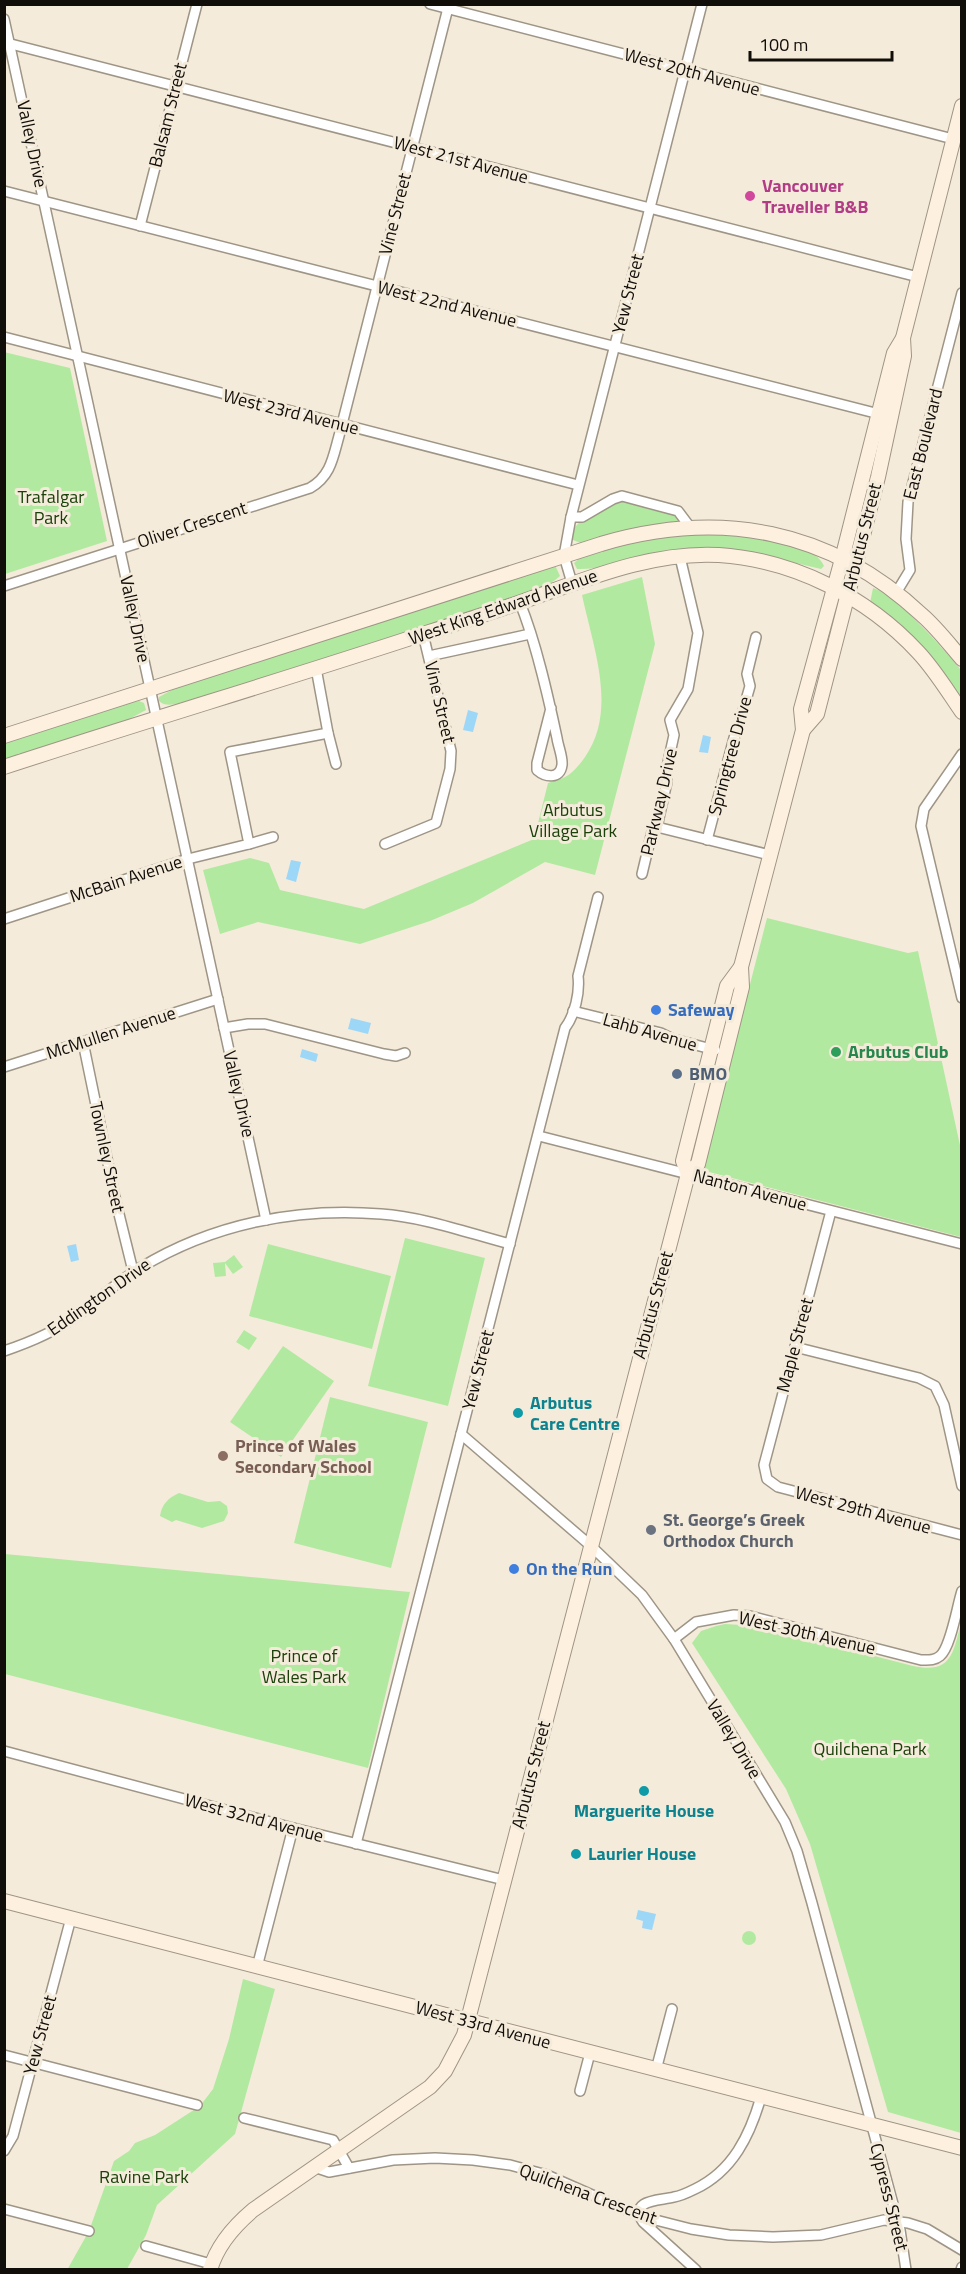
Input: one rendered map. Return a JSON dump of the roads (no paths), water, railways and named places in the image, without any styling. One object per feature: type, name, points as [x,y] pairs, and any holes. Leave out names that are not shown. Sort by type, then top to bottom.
[{"type":"main road","name":"Arbutus Street","points":[[803,730],[818,714],[848,597],[894,353],[903,338],[962,106]]},
{"type":"main road","name":"Arbutus Street","points":[[211,2267],[224,2240],[238,2223],[429,2087],[446,2071],[460,2044],[688,1174],[698,1164],[727,1053],[742,987],[741,967],[803,730],[801,709],[884,415]]},
{"type":"main road","name":"West King Edward Avenue","points":[[4,736],[627,536],[672,528],[736,528],[777,535],[817,547],[879,580],[896,593],[924,616],[962,659]]},
{"type":"main road","name":"West King Edward Avenue","points":[[4,766],[520,603],[572,583],[625,567],[680,557],[720,555],[767,562],[792,569],[834,589],[891,626],[934,671],[962,712]]},
{"type":"main road","name":"Arbutus Street","points":[[688,1174],[683,1161],[728,986],[741,967]]},
{"type":"main road","name":"West 33rd Avenue","points":[[4,1901],[962,2148]]},
{"type":"street","name":"Balsam Street","points":[[140,226],[196,4]]},
{"type":"street","name":"West 20th Avenue","points":[[430,4],[953,139]]},
{"type":"street","name":"Yew Street","points":[[572,583],[564,556],[571,516],[702,4]]},
{"type":"street","name":"Vine Street","points":[[342,424],[448,7]]},
{"type":"street","name":"Valley Drive","points":[[4,18],[7,43],[44,201],[266,1220]]},
{"type":"street","name":"West 21st Avenue","points":[[7,43],[918,277]]},
{"type":"street","name":"West 22nd Avenue","points":[[4,190],[884,415]]},
{"type":"street","name":"East Boulevard","points":[[896,593],[910,570],[906,539],[908,502],[958,318],[962,293]]},
{"type":"street","name":"West 23rd Avenue","points":[[4,338],[578,485]]},
{"type":"street","name":"Oliver Crescent","points":[[4,586],[310,488],[324,478],[328,472],[342,424]]},
{"type":"street","points":[[571,516],[582,517],[622,496],[669,507],[684,516],[690,527]]},
{"type":"street","name":"Parkway Drive","points":[[642,874],[652,832],[657,827],[667,782],[674,735],[670,720],[688,689],[698,633],[680,557]]},
{"type":"street","points":[[520,603],[551,708],[562,764],[557,774],[551,777],[537,770],[551,708]]},
{"type":"street","name":"Vine Street","points":[[385,844],[436,822],[450,769],[451,751],[423,634]]},
{"type":"street","points":[[429,656],[530,634]]},
{"type":"street","name":"Springtree Drive","points":[[707,840],[750,686],[747,674],[756,637]]},
{"type":"street","points":[[316,668],[336,764]]},
{"type":"street","points":[[249,844],[230,752],[328,733]]},
{"type":"street","points":[[962,754],[924,809],[921,826],[962,998]]},
{"type":"street","points":[[657,827],[770,855]]},
{"type":"street","name":"McBain Avenue","points":[[4,919],[188,859],[273,837]]},
{"type":"street","name":"Yew Street","points":[[356,1844],[565,1028],[570,1022],[573,1011],[579,986],[578,976],[598,897]]},
{"type":"street","name":"McMullen Avenue","points":[[4,1067],[218,999]]},
{"type":"street","name":"Lahb Avenue","points":[[573,1011],[727,1053]]},
{"type":"street","points":[[224,1028],[265,1024],[384,1054],[396,1056],[405,1053]]},
{"type":"street","name":"Townley Street","points":[[83,1042],[116,1202],[133,1271]]},
{"type":"street","name":"Nanton Avenue","points":[[538,1136],[962,1244]]},
{"type":"street","name":"Maple Street","points":[[767,1479],[764,1465],[831,1211]]},
{"type":"street","name":"Eddington Drive","points":[[5,1349],[33,1341],[59,1328],[133,1271],[160,1255],[233,1226],[317,1214],[382,1214],[420,1221],[510,1244]]},
{"type":"street","points":[[795,1347],[919,1378],[935,1386],[944,1404],[962,1486]]},
{"type":"street","name":"Valley Drive","points":[[461,1434],[591,1546],[642,1596],[674,1639],[784,1822],[797,1851],[812,1903],[870,2125]]},
{"type":"street","name":"West 29th Avenue","points":[[767,1479],[778,1487],[962,1535]]},
{"type":"street","name":"West 30th Avenue","points":[[674,1639],[696,1622],[734,1615],[750,1616],[921,1660],[933,1660],[942,1655],[947,1644],[962,1591]]},
{"type":"street","name":"West 32nd Avenue","points":[[4,1751],[292,1828],[504,1880]]},
{"type":"street","points":[[257,1967],[292,1828]]},
{"type":"street","name":"Yew Street","points":[[4,2151],[13,2136],[71,1918]]},
{"type":"street","points":[[656,2070],[672,2008]]},
{"type":"street","points":[[580,2091],[590,2053]]},
{"type":"street","points":[[4,2055],[197,2105]]},
{"type":"street","points":[[696,2270],[643,2222],[640,2216],[643,2204],[694,2190],[712,2180],[728,2166],[745,2141],[761,2097]]},
{"type":"street","points":[[244,2118],[333,2140],[349,2168]]},
{"type":"street","name":"Cypress Street","points":[[870,2125],[897,2222],[906,2270]]},
{"type":"street","name":"Quilchena Crescent","points":[[314,2167],[329,2172],[393,2160],[435,2158],[473,2160],[510,2165],[547,2175],[640,2216],[691,2229],[729,2235],[773,2237],[821,2235],[884,2220],[908,2223],[927,2229],[962,2250]]},
{"type":"street","points":[[4,2209],[89,2231]]},
{"type":"street","points":[[146,2246],[211,2267]]},
{"type":"water","points":[[468,710],[478,713],[473,732],[463,730]]},
{"type":"water","points":[[703,735],[711,737],[708,753],[699,752]]},
{"type":"water","points":[[291,860],[301,862],[296,882],[286,879]]},
{"type":"water","points":[[351,1018],[371,1023],[368,1034],[348,1029]]},
{"type":"water","points":[[302,1049],[318,1054],[316,1062],[300,1057]]},
{"type":"water","points":[[76,1244],[79,1260],[71,1262],[67,1246]]},
{"type":"water","points":[[638,1910],[656,1914],[652,1930],[642,1928],[643,1921],[636,1919]]},
{"type":"place","name":"Vancouver Traveller B&B","points":[[750,196]]},
{"type":"place","name":"Safeway","points":[[656,1010]]},
{"type":"place","name":"Arbutus Club","points":[[836,1052]]},
{"type":"place","name":"BMO","points":[[677,1074]]},
{"type":"place","name":"Arbutus Care Centre","points":[[518,1413]]},
{"type":"place","name":"Prince of Wales Secondary School","points":[[223,1456]]},
{"type":"place","name":"St. George’s Greek Orthodox Church","points":[[651,1530]]},
{"type":"place","name":"On the Run","points":[[514,1569]]},
{"type":"place","name":"Marguerite House","points":[[644,1791]]},
{"type":"place","name":"Laurier House","points":[[576,1854]]},
{"type":"park label","name":"Trafalgar Park","points":[[51,507]]},
{"type":"park label","name":"Arbutus Village Park","points":[[573,820]]},
{"type":"park label","name":"Prince of Wales Park","points":[[304,1666]]},
{"type":"park label","name":"Quilchena Park","points":[[870,1749]]},
{"type":"park label","name":"Ravine Park","points":[[144,2177]]}]
